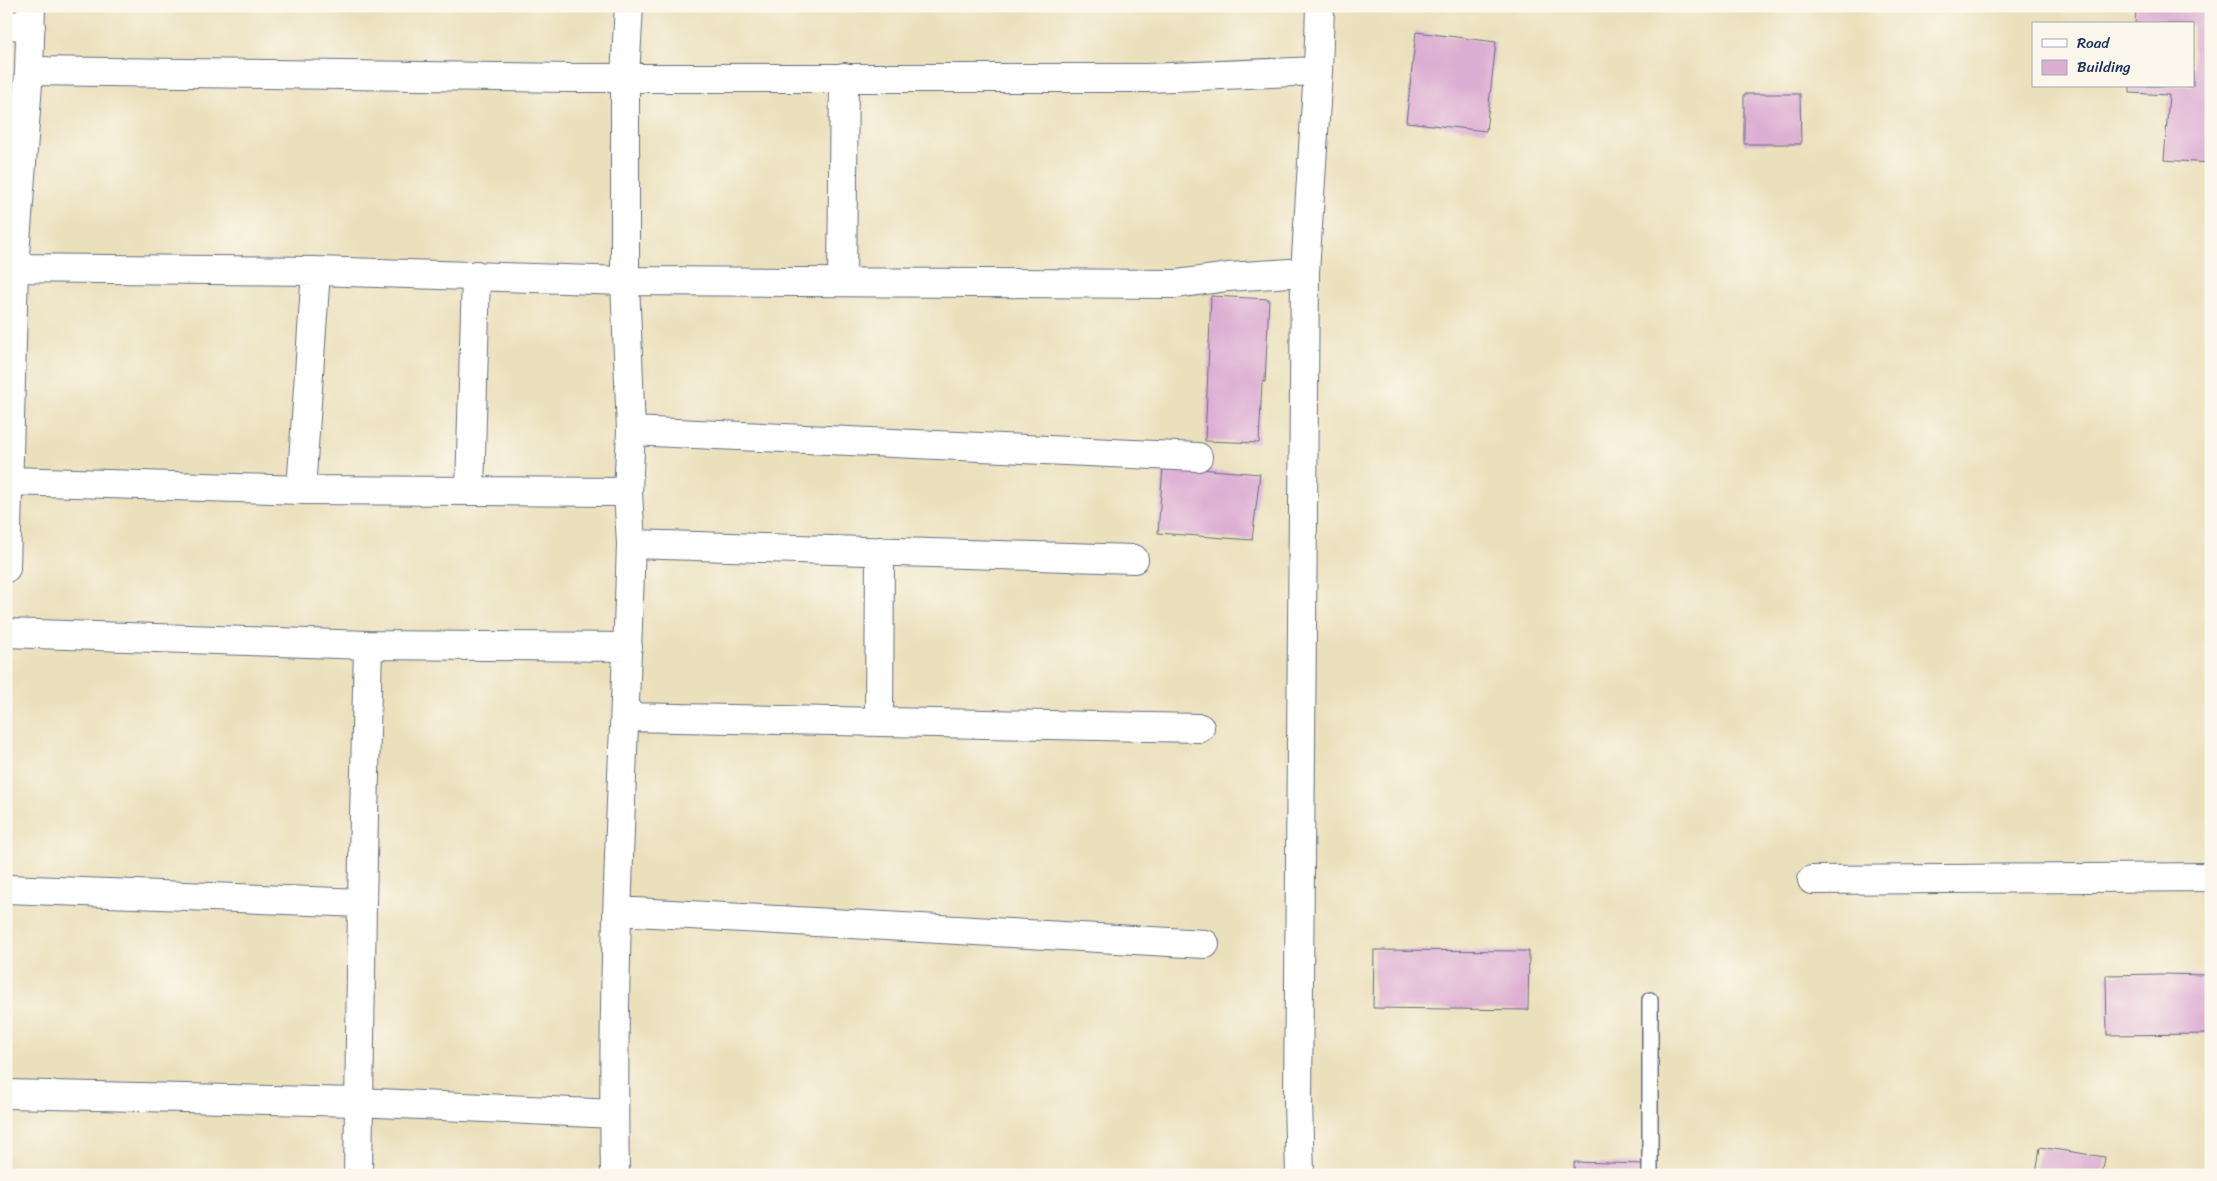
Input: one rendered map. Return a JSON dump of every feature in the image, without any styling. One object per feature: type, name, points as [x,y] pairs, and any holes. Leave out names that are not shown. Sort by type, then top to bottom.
[{"type":"street","points":[[615,1175],[617,911],[631,544],[628,492],[631,431],[625,281],[625,76],[629,6]]},
{"type":"street","points":[[1300,1175],[1298,1092],[1305,272],[1318,71],[1320,6]]},
{"type":"street","points":[[6,568],[10,481],[8,420],[10,268],[29,71],[23,19]]},
{"type":"street","points":[[29,71],[571,78],[625,76],[1147,78],[1318,71]]},
{"type":"street","points":[[842,282],[844,77]]},
{"type":"street","points":[[10,268],[316,272],[625,281],[1176,284],[1228,277],[1305,272]]},
{"type":"street","points":[[301,490],[316,272]]},
{"type":"street","points":[[470,490],[476,276]]},
{"type":"street","points":[[631,431],[1198,457]]},
{"type":"street","points":[[10,481],[301,490],[628,492]]},
{"type":"street","points":[[631,544],[1134,559]]},
{"type":"street","points":[[879,722],[880,551]]},
{"type":"street","points":[[6,632],[368,645],[628,646]]},
{"type":"street","points":[[358,1175],[368,645]]},
{"type":"street","points":[[625,717],[1200,728]]},
{"type":"street","points":[[1812,880],[2211,877]]},
{"type":"street","points":[[6,890],[362,903]]},
{"type":"street","points":[[617,911],[1205,944]]},
{"type":"street","points":[[6,1094],[358,1102],[614,1114]]},
{"type":"lane","points":[[1650,1000],[1650,1175]]},
{"type":"building","points":[[2136,6],[2211,6],[2211,163],[2164,160],[2169,95],[2130,93],[2130,88],[2194,88],[2194,22],[2135,22]]},
{"type":"building","points":[[1416,32],[1496,42],[1486,131],[1406,122]]},
{"type":"building","points":[[1744,94],[1800,94],[1801,144],[1744,144]]},
{"type":"building","points":[[1211,296],[1269,299],[1265,382],[1262,382],[1259,443],[1205,441]]},
{"type":"building","points":[[1163,466],[1260,474],[1252,540],[1158,533]]},
{"type":"building","points":[[1374,950],[1529,951],[1528,1010],[1373,1008]]},
{"type":"building","points":[[2106,975],[2207,975],[2208,1034],[2107,1035]]},
{"type":"building","points":[[2040,1147],[2105,1157],[2102,1175],[2036,1175]]},
{"type":"building","points":[[1574,1162],[1644,1164],[1643,1175],[1574,1175]]}]
